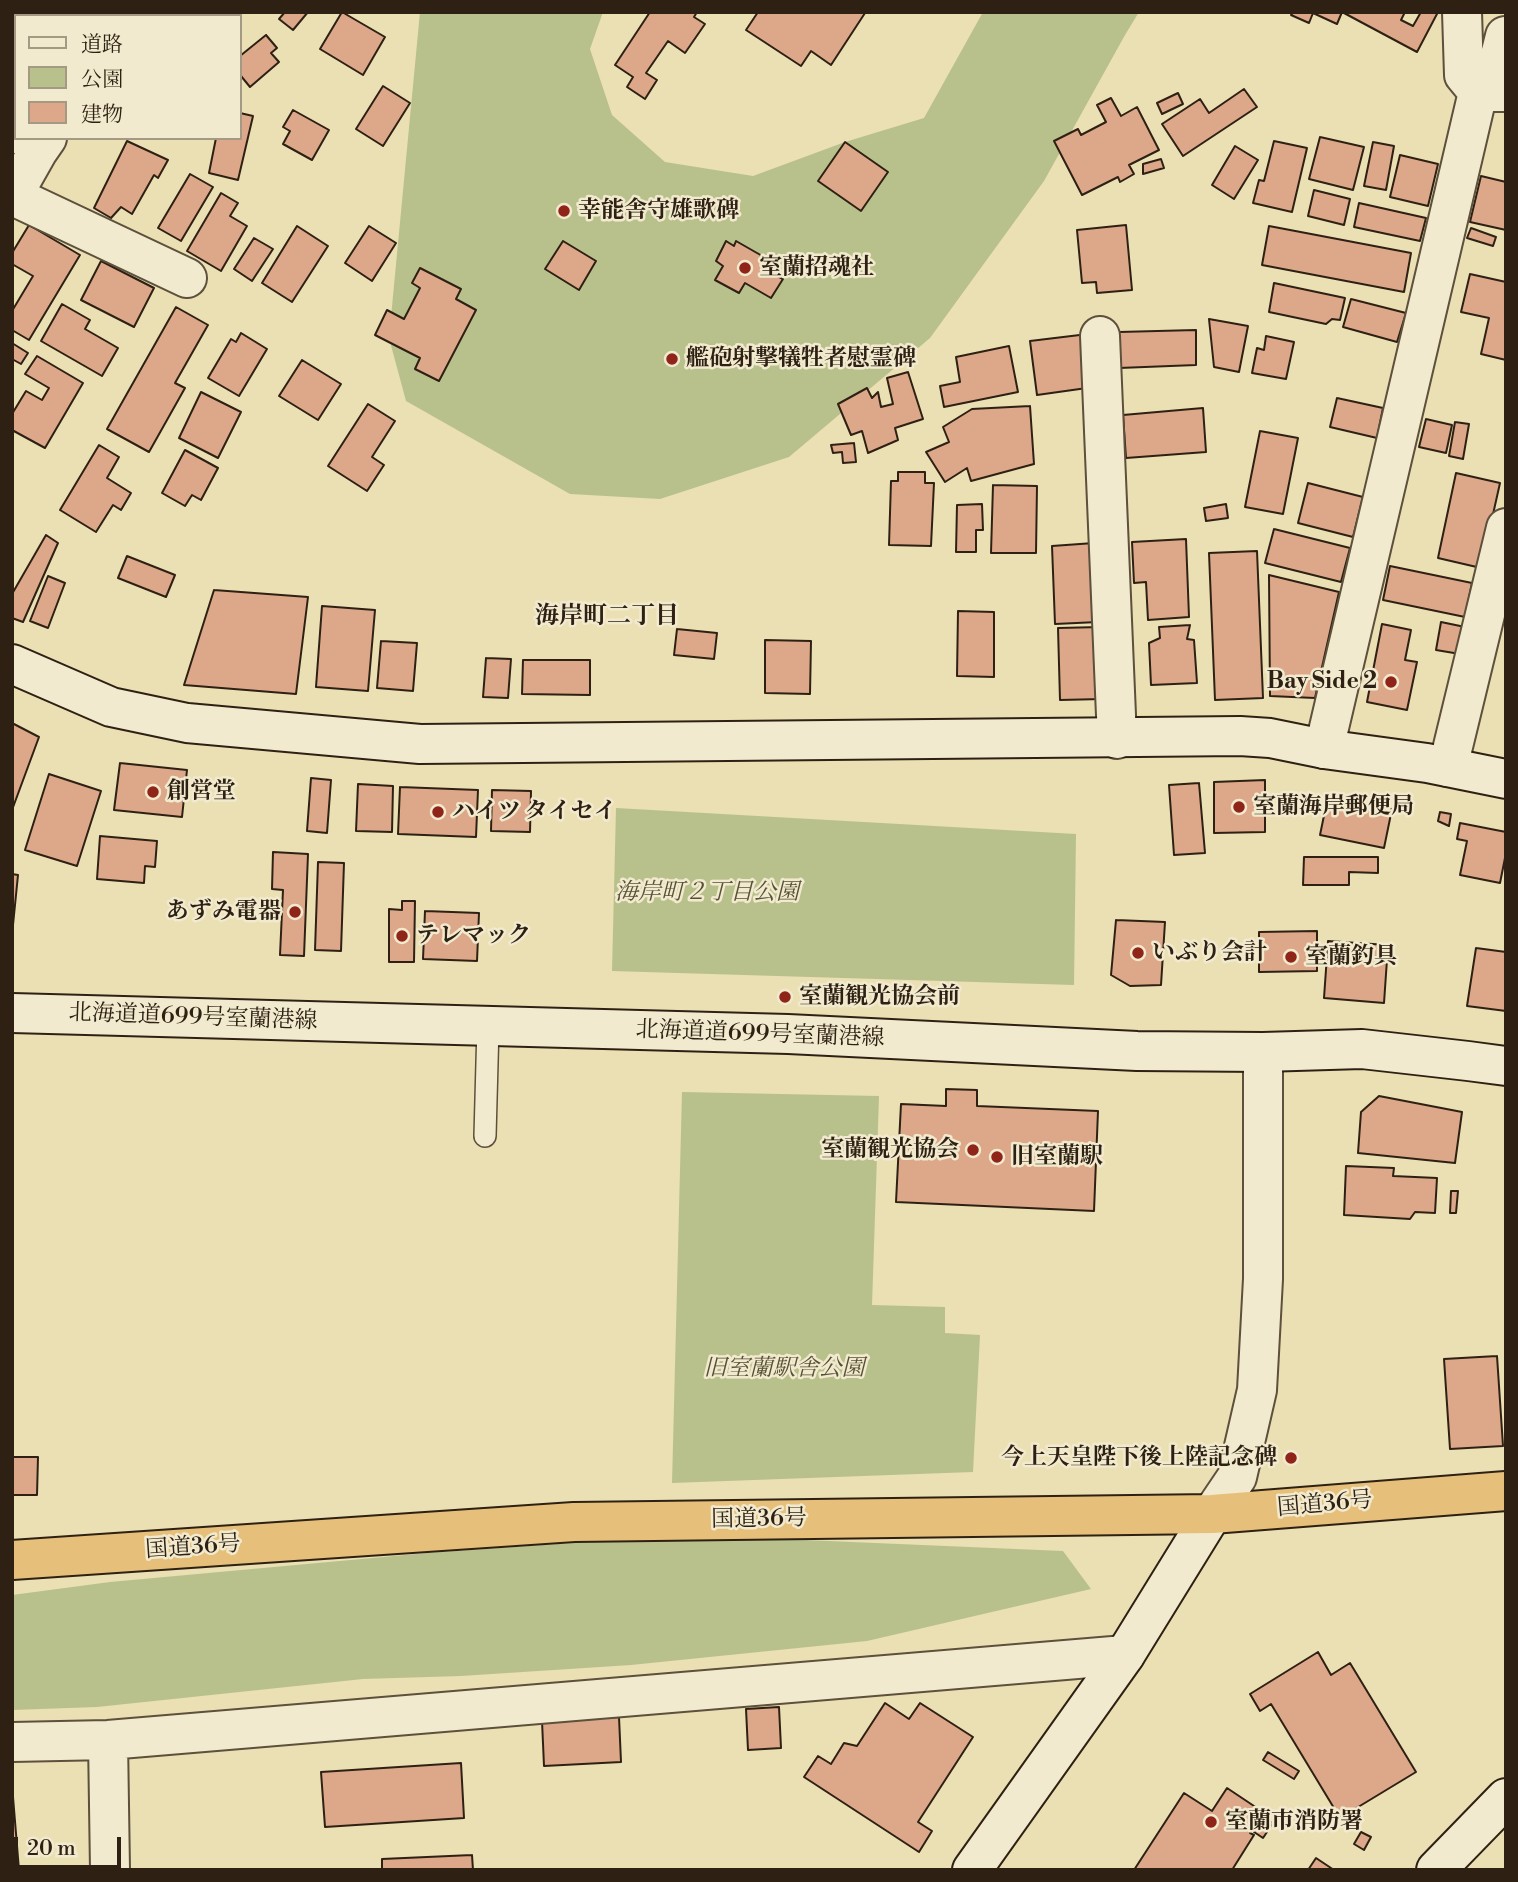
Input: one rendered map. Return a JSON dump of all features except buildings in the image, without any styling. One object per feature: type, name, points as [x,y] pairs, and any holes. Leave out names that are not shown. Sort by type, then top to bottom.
[{"type":"highway","name":"国道36号","points":[[12,1560],[574,1522],[1212,1514],[1506,1491]]},
{"type":"street","points":[[1462,12],[1464,75],[1492,92]]},
{"type":"street","points":[[1324,749],[1505,36]]},
{"type":"street","points":[[27,140],[13,197],[187,278]]},
{"type":"street","points":[[1100,336],[1117,739]]},
{"type":"street","points":[[1448,767],[1506,528]]},
{"type":"street","points":[[12,664],[111,707],[187,723],[420,744],[1240,736],[1270,738],[1324,749],[1427,763],[1506,779]]},
{"type":"street","name":"北海道道699号室蘭港線","points":[[12,1013],[788,1034],[1137,1051],[1264,1052],[1362,1049],[1506,1066]]},
{"type":"street","points":[[972,1870],[1125,1655],[1237,1477],[1257,1390],[1263,1279],[1264,1052]]},
{"type":"street","points":[[12,1742],[108,1740],[1125,1655]]},
{"type":"street","points":[[108,1740],[110,1870]]},
{"type":"street","points":[[1436,1870],[1506,1798]]},
{"type":"street","points":[[1472,1870],[1480,1825]]},
{"type":"lane","points":[[485,1136],[488,1026]]},
{"type":"green space","points":[[420,12],[603,12],[590,49],[612,115],[665,162],[753,176],[845,142],[924,118],[983,12],[1139,12],[1044,181],[930,338],[789,457],[660,499],[570,494],[406,401],[389,338]]},
{"type":"green space","name":"海岸町２丁目公園","points":[[616,808],[1076,834],[1074,985],[612,971]]},
{"type":"green space","name":"旧室蘭駅舎公園","points":[[682,1092],[879,1096],[872,1305],[945,1307],[945,1333],[980,1335],[973,1472],[672,1483]]},
{"type":"green space","points":[[659,1537],[758,1538],[1063,1551],[1091,1589],[867,1641],[631,1665],[461,1676],[363,1679],[97,1707],[12,1710],[12,1595],[110,1582],[427,1553]]},
{"type":"place","name":"幸能舎守雄歌碑","points":[[564,211]]},
{"type":"place","name":"室蘭招魂社","points":[[745,268]]},
{"type":"place","name":"艦砲射撃犠牲者慰霊碑","points":[[672,359]]},
{"type":"place","name":"Bay Side 2","points":[[1391,682]]},
{"type":"place","name":"創営堂","points":[[153,792]]},
{"type":"place","name":"室蘭海岸郵便局","points":[[1239,807]]},
{"type":"place","name":"ハイツ タイセイ","points":[[438,812]]},
{"type":"place","name":"あずみ電器","points":[[295,912]]},
{"type":"place","name":"テレマック","points":[[402,936]]},
{"type":"place","name":"いぶり会計","points":[[1138,953]]},
{"type":"place","name":"室蘭釣具","points":[[1291,957]]},
{"type":"place","name":"室蘭観光協会前","points":[[785,997]]},
{"type":"place","name":"室蘭観光協会","points":[[973,1150]]},
{"type":"place","name":"旧室蘭駅","points":[[997,1157]]},
{"type":"place","name":"今上天皇陛下後上陸記念碑","points":[[1291,1458]]},
{"type":"place","name":"室蘭市消防署","points":[[1211,1822]]},
{"type":"district","name":"海岸町二丁目","points":[[607,617]]}]
